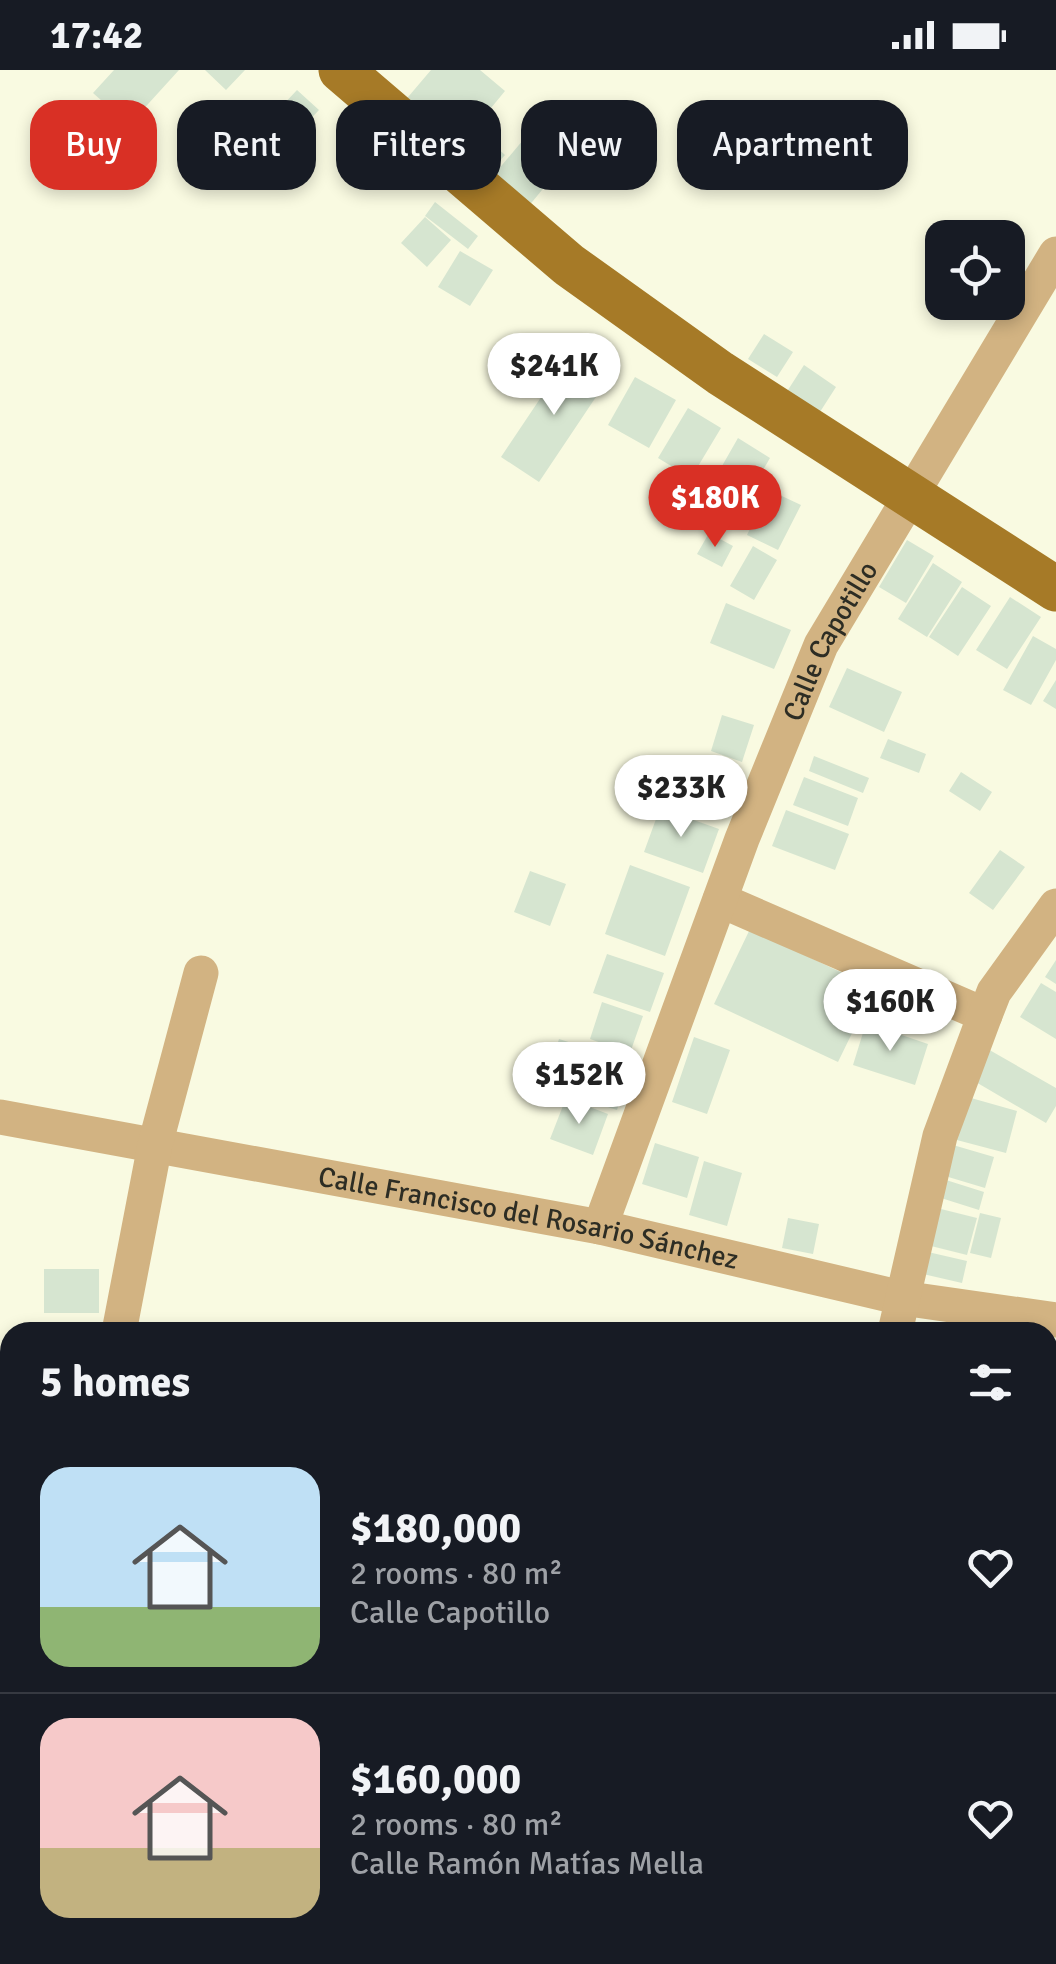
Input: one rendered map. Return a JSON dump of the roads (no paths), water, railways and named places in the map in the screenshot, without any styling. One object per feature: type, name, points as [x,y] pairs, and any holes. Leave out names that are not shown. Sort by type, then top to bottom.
[{"type":"main road","points":[[341,70],[569,265],[720,373],[1056,589]]},
{"type":"street","name":"Calle Capotillo","points":[[600,1227],[720,900],[821,644],[1054,261]]},
{"type":"street","points":[[720,900],[985,1015]]},
{"type":"street","points":[[898,1315],[940,1136],[985,1015],[994,992],[1056,906]]},
{"type":"street","points":[[121,1322],[155,1145],[201,973]]},
{"type":"street","name":"Calle Francisco del Rosario Sánchez","points":[[0,1116],[600,1227],[898,1315],[1056,1320]]}]
